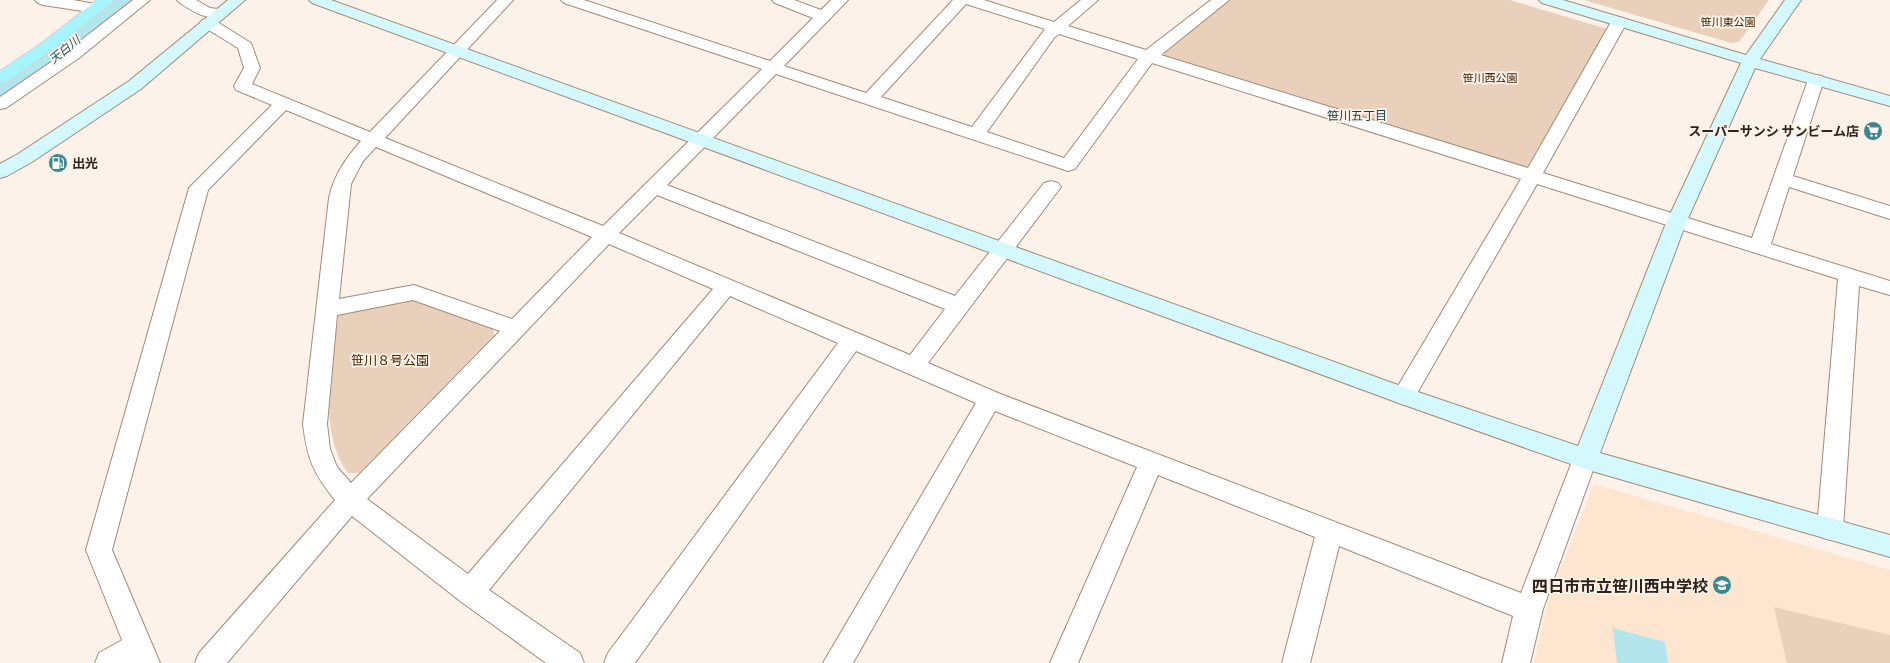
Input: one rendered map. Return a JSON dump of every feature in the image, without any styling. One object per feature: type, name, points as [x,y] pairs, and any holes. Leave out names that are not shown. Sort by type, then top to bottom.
[{"type":"main road","points":[[0,78],[48,46],[102,4]]},
{"type":"street","points":[[43,0],[102,4]]},
{"type":"street","points":[[0,104],[43,78],[87,46],[142,0]]},
{"type":"street","points":[[185,0],[214,18],[245,46],[252,68],[242,86],[606,235],[990,399],[1529,610]]},
{"type":"street","points":[[0,172],[25,158],[135,85],[237,0]]},
{"type":"street","points":[[317,0],[456,52],[701,139],[1404,396],[1584,459],[1890,546]]},
{"type":"street","points":[[505,0],[355,159],[342,184],[314,424],[318,449],[327,472],[350,500],[470,592],[570,663]]},
{"type":"street","points":[[569,0],[1068,165],[1148,57],[1221,0]]},
{"type":"street","points":[[780,0],[823,16]]},
{"type":"street","points":[[210,663],[350,500],[606,235],[840,0]]},
{"type":"street","points":[[870,99],[961,0]]},
{"type":"street","points":[[968,0],[1890,288]]},
{"type":"street","points":[[976,135],[1054,28],[1090,0]]},
{"type":"street","points":[[1547,0],[1750,62],[1890,101]]},
{"type":"street","points":[[1516,663],[1529,610],[1584,459],[1676,222],[1750,62],[1794,0]]},
{"type":"street","points":[[1404,396],[1532,177],[1619,22]]},
{"type":"street","points":[[1759,248],[1784,179],[1816,80]]},
{"type":"street","points":[[109,663],[142,655],[99,550],[199,188],[283,104]]},
{"type":"street","points":[[1784,179],[1890,213]]},
{"type":"street","points":[[654,187],[959,306]]},
{"type":"street","points":[[914,366],[1002,249],[1051,187]]},
{"type":"street","points":[[1830,529],[1849,276]]},
{"type":"street","points":[[470,592],[727,286]]},
{"type":"street","points":[[327,309],[414,292],[515,328]]},
{"type":"street","points":[[618,663],[852,340]]},
{"type":"street","points":[[837,663],[990,399]]},
{"type":"street","points":[[1064,663],[1151,463]]},
{"type":"street","points":[[1296,663],[1330,532]]},
{"type":"shaded area","name":"四日市市立笹川西中学校","points":[[1594,484],[1890,570],[1890,663],[1534,663],[1548,601]]},
{"type":"green space","name":"笹川西公園","points":[[1229,0],[1510,0],[1607,29],[1528,166],[1521,167],[1341,113],[1166,57],[1163,53]]},
{"type":"green space","name":"笹川東公園","points":[[1584,0],[1769,0],[1739,42],[1731,43]]},
{"type":"green space","name":"笹川８号公園","points":[[408,298],[493,329],[494,335],[359,473],[348,473],[338,456],[332,437],[329,417],[329,397],[338,316],[345,311]]},
{"type":"green space","points":[[1774,607],[1890,635],[1890,663],[1787,663]]},
{"type":"water","points":[[1613,628],[1665,642],[1668,663],[1617,663]]},
{"type":"waterway","name":"天白川","points":[[0,95],[38,69],[125,0]]},
{"type":"place","name":"スーパーサンシ サンビーム店","points":[[1873,131]]},
{"type":"place","name":"出光","points":[[58,163]]},
{"type":"place","name":"四日市市立笹川西中学校","points":[[1722,585]]},
{"type":"district","name":"笹川五丁目","points":[[1357,115]]}]
